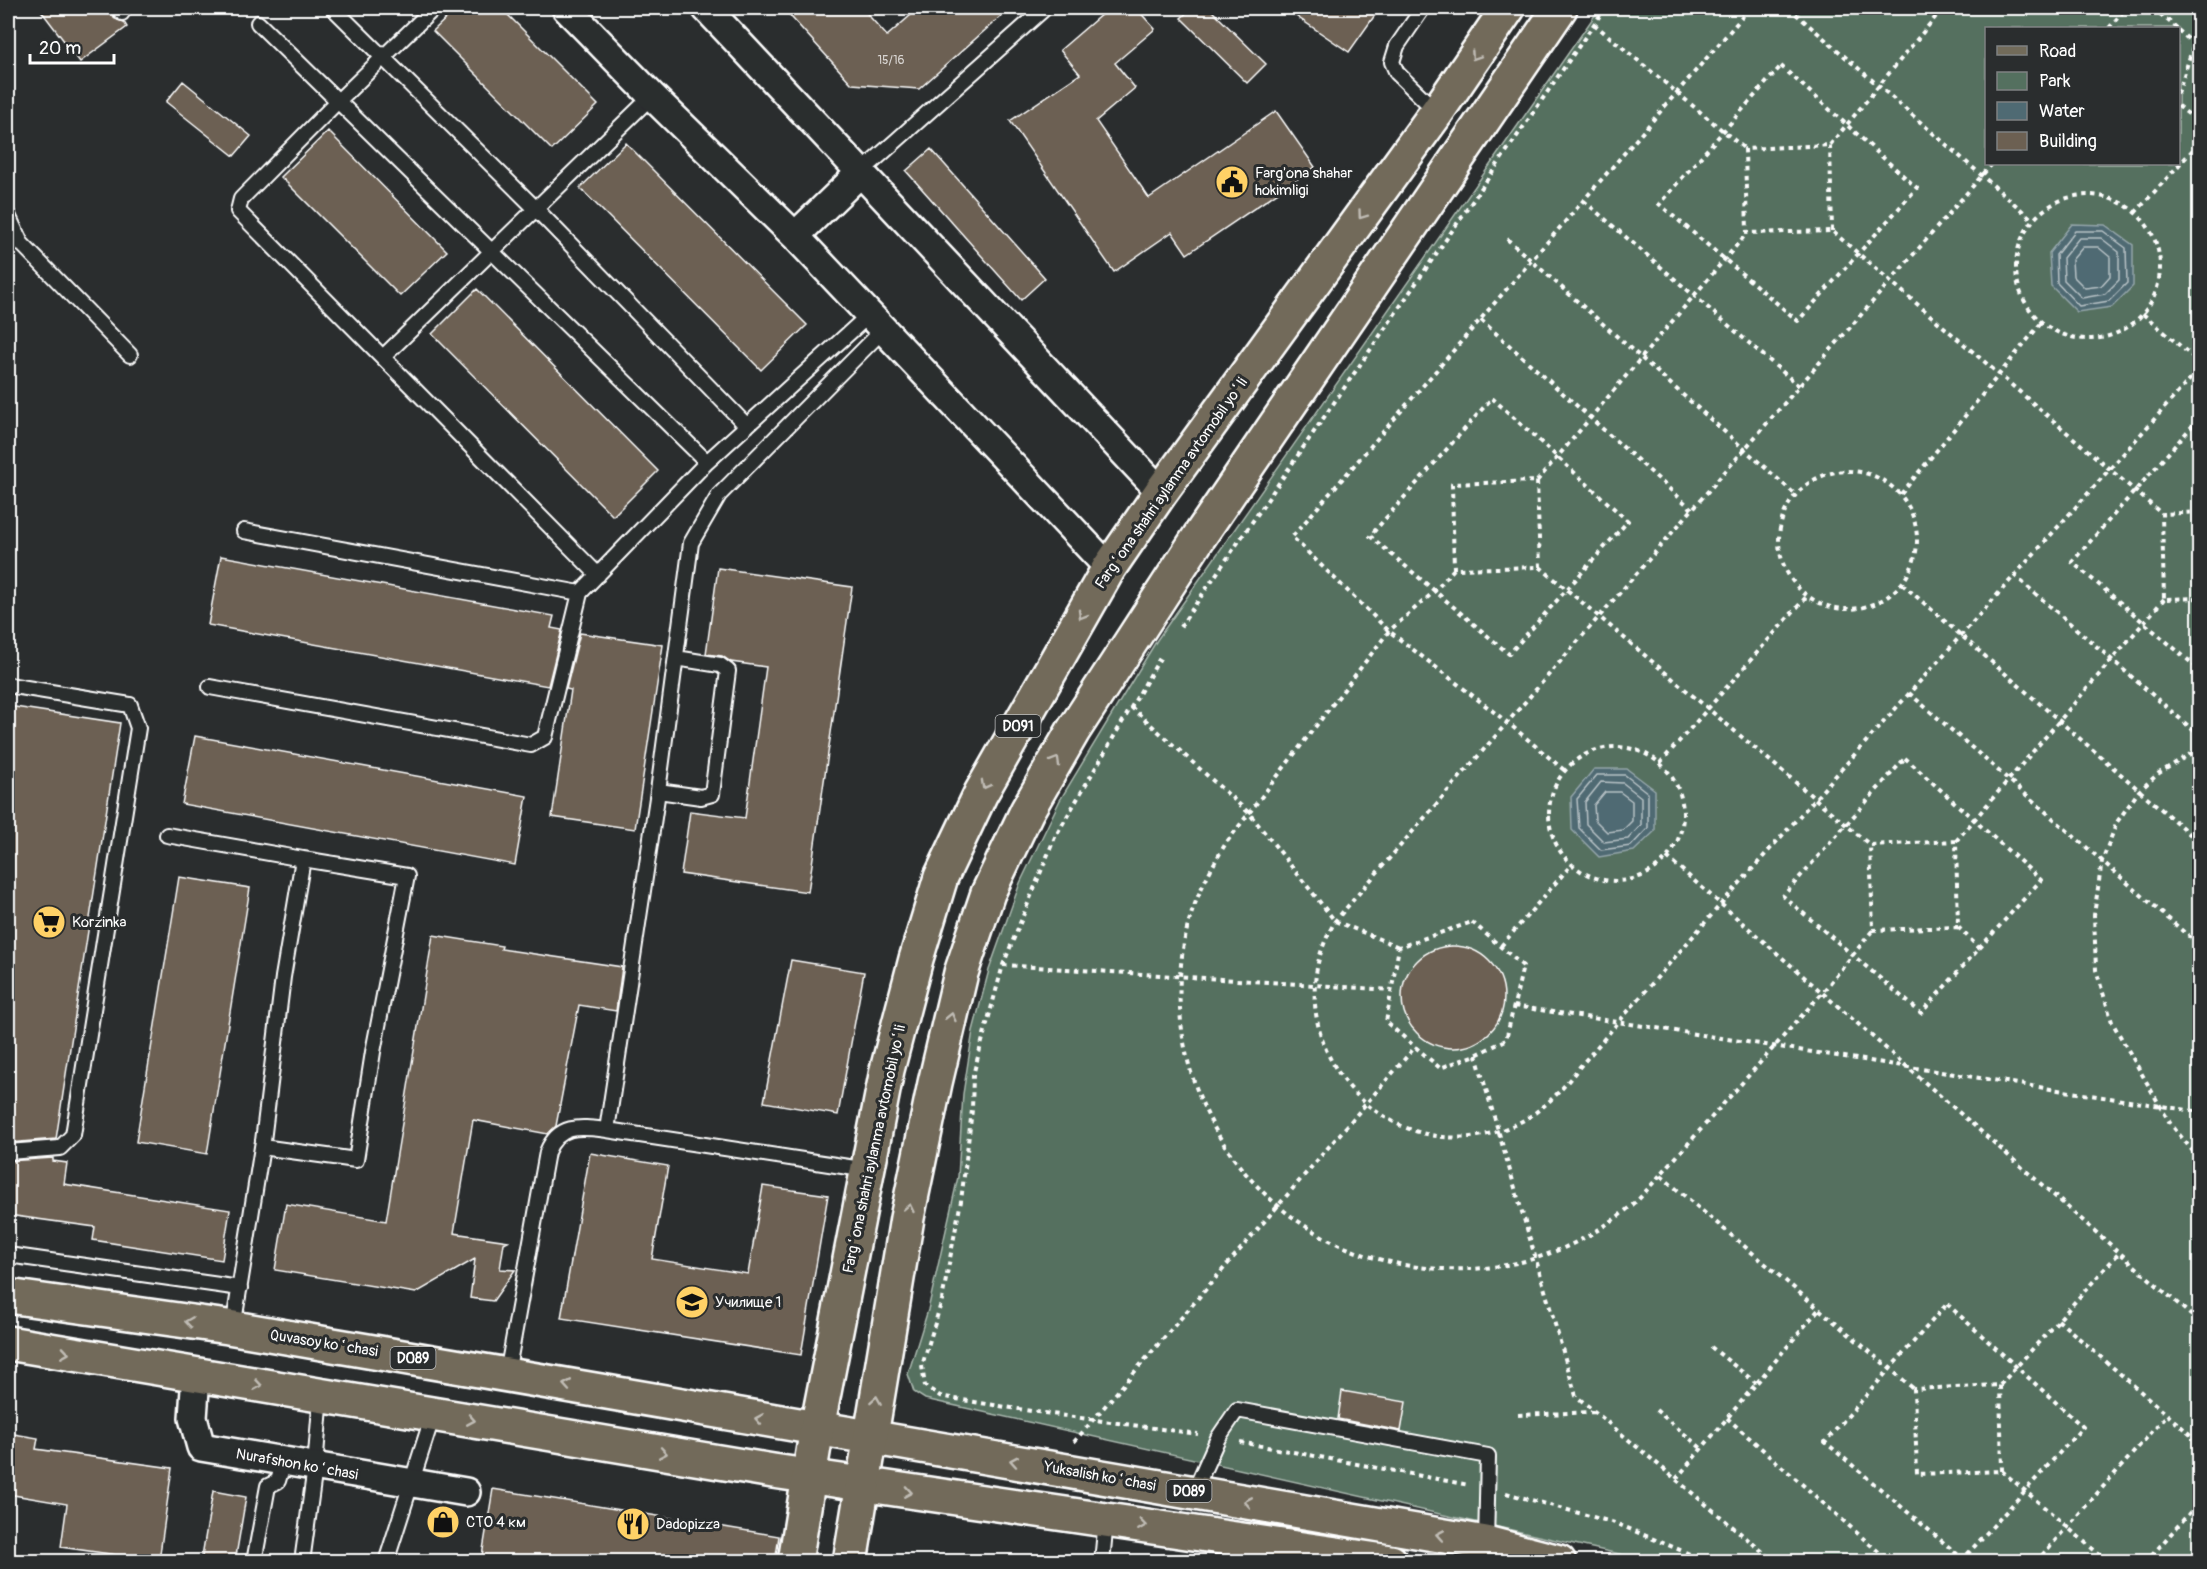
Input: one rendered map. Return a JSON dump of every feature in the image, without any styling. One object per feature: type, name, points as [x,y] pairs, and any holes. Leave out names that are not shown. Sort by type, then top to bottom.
[{"type":"main road","points":[[850,1562],[907,1218],[958,984],[988,893],[1027,811],[1073,731],[1199,537],[1560,8]]},
{"type":"main road","name":"Fargʻona shahri aylanma avtomobil yoʻli","points":[[795,1562],[808,1476],[887,1070],[916,959],[941,877],[981,793],[1109,568],[1161,492],[1437,112],[1505,11]]},
{"type":"main road","points":[[1505,11],[1537,41]]},
{"type":"main road","name":"Quvasoy koʻchasi","points":[[8,1296],[233,1328],[817,1428]]},
{"type":"main road","points":[[8,1343],[808,1476],[1391,1562]]},
{"type":"main road","name":"Yuksalish koʻchasi","points":[[817,1428],[1486,1543],[1558,1562]]},
{"type":"street","points":[[566,8],[795,236],[1109,568]]},
{"type":"street","points":[[706,8],[1161,492]]},
{"type":"street","points":[[795,236],[860,173]]},
{"type":"street","name":"Nurafshon koʻchasi","points":[[196,1375],[193,1418],[201,1447],[466,1492]]},
{"type":"lane","points":[[333,8],[536,209],[747,426]]},
{"type":"lane","points":[[434,8],[241,199],[238,211],[598,574]]},
{"type":"lane","points":[[860,173],[1045,8]]},
{"type":"lane","points":[[1423,8],[1397,46],[1392,62],[1397,73],[1437,112]]},
{"type":"lane","points":[[258,22],[707,462]]},
{"type":"lane","points":[[383,357],[652,96]]},
{"type":"lane","points":[[8,215],[21,243],[130,355]]},
{"type":"lane","points":[[210,687],[531,745],[545,737],[580,593],[707,462],[747,426],[877,321]]},
{"type":"lane","points":[[607,1130],[658,791],[691,543],[719,495],[877,321]]},
{"type":"lane","points":[[244,531],[580,593]]},
{"type":"lane","points":[[658,791],[701,798],[712,794],[728,671],[720,665],[676,658]]},
{"type":"lane","points":[[8,685],[130,705],[138,728],[73,1135],[60,1148],[8,1152]]},
{"type":"lane","points":[[167,835],[407,876],[373,1052],[356,1160],[262,1147]]},
{"type":"lane","points":[[233,1328],[262,1147],[283,977],[303,859]]},
{"type":"lane","points":[[507,1374],[547,1152],[551,1143],[562,1132],[579,1127],[607,1130],[868,1170]]},
{"type":"lane","points":[[8,1255],[240,1288]]},
{"type":"lane","points":[[302,1562],[315,1467],[321,1395]]},
{"type":"lane","points":[[1194,1492],[1218,1438],[1237,1410],[1488,1456],[1486,1543]]},
{"type":"lane","points":[[386,1562],[433,1414]]},
{"type":"lane","points":[[254,1562],[268,1486],[278,1481],[284,1461]]},
{"type":"lane","points":[[1102,1562],[1106,1520]]},
{"type":"path","points":[[1179,628],[1605,8]]},
{"type":"path","points":[[1564,770],[1507,722],[1389,631],[1292,537],[1750,8]]},
{"type":"path","points":[[1789,8],[2033,220]]},
{"type":"path","points":[[1832,231],[1830,145],[1943,8]]},
{"type":"path","points":[[2110,27],[2126,8]]},
{"type":"path","points":[[2153,8],[2175,27]]},
{"type":"path","points":[[1594,24],[1745,148],[1830,145]]},
{"type":"path","points":[[2180,32],[2194,44]]},
{"type":"path","points":[[2180,88],[2199,33]]},
{"type":"path","points":[[1781,66],[1846,125],[1917,188],[1798,321],[1659,204],[1781,66]]},
{"type":"path","points":[[2180,108],[2199,123]]},
{"type":"path","points":[[2180,163],[2199,142]]},
{"type":"path","points":[[1540,567],[1537,481],[1747,233],[1745,148]]},
{"type":"path","points":[[1991,165],[1335,921],[1324,943],[1317,967],[1315,1016],[1321,1040],[1331,1062],[1345,1083],[1365,1104],[1381,1116],[1404,1127],[1427,1134],[1452,1137],[1477,1136],[1498,1130],[1523,1120],[1544,1107],[1562,1090],[1721,904],[2199,368]]},
{"type":"path","points":[[2135,213],[2178,165]]},
{"type":"path","points":[[2096,195],[2113,199],[2135,213],[2152,233],[2158,249],[2160,266],[2159,283],[2153,300],[2143,314],[2123,330],[2098,339],[2081,339],[2064,335],[2042,322],[2025,302],[2018,285],[2016,268],[2018,251],[2033,220],[2061,200],[2078,196],[2096,195]]},
{"type":"path","points":[[1584,201],[1799,386]]},
{"type":"path","points":[[1747,233],[1832,231],[2162,514],[2199,512]]},
{"type":"path","points":[[1507,239],[1796,495]]},
{"type":"path","points":[[2143,314],[2199,363]]},
{"type":"path","points":[[1481,320],[1692,509]]},
{"type":"path","points":[[1901,494],[2042,322]]},
{"type":"path","points":[[1492,398],[1628,521],[1566,589],[1509,654],[1370,536],[1492,398]]},
{"type":"path","points":[[2199,429],[2194,424],[2072,562],[2199,670]]},
{"type":"path","points":[[1858,471],[1874,475],[1901,494],[1913,515],[1918,539],[1917,555],[1911,571],[1889,597],[1874,605],[1857,609],[1839,609],[1807,596],[1794,584],[1785,570],[1780,554],[1781,521],[1796,495],[1810,482],[1825,474],[1858,471]]},
{"type":"path","points":[[1537,481],[1452,484],[1454,569],[1435,591],[1389,631],[1226,843],[1208,873],[1194,904],[1185,938],[1179,1006],[1190,1074],[1202,1107],[1218,1137],[1261,1191],[1316,1233],[1347,1249],[1379,1260],[1414,1267],[1448,1270],[1482,1269],[1536,1258],[1582,1240],[1611,1222],[1638,1200],[1661,1176],[1822,993],[1873,930],[1870,845]]},
{"type":"path","points":[[1980,949],[1958,927],[1956,841],[2164,599],[2162,514]]},
{"type":"path","points":[[1454,569],[1540,567],[1870,845],[1956,841]]},
{"type":"path","points":[[2014,575],[2199,736]]},
{"type":"path","points":[[1902,584],[2199,843]]},
{"type":"path","points":[[1660,763],[1807,596]]},
{"type":"path","points":[[2164,599],[2199,598]]},
{"type":"path","points":[[1160,658],[1055,837],[1003,965],[973,1075],[972,1110],[961,1201],[942,1300],[922,1366],[925,1386],[940,1396],[1171,1429],[1488,1489],[1615,1523],[1709,1562]]},
{"type":"path","points":[[1909,693],[2199,946]]},
{"type":"path","points":[[1131,707],[1248,813],[1335,921],[1398,947],[1472,922],[1501,946],[1523,966],[1506,1040],[1476,1055],[1440,1068],[1415,1047],[1386,1022],[1398,947]]},
{"type":"path","points":[[1606,747],[1638,750],[1660,763],[1675,781],[1681,796],[1683,812],[1682,828],[1668,857],[1641,876],[1626,881],[1609,881],[1579,870],[1557,846],[1548,816],[1555,784],[1564,770],[1590,752],[1606,747]]},
{"type":"path","points":[[2199,748],[2159,772],[2139,791],[2117,822],[2102,861],[2094,915],[2096,970],[2112,1022],[2170,1123],[2199,1160]]},
{"type":"path","points":[[1905,758],[1974,820],[2041,880],[1922,1013],[1783,896],[1905,758]]},
{"type":"path","points":[[1668,857],[2199,1323]]},
{"type":"path","points":[[1501,946],[1572,864]]},
{"type":"path","points":[[1873,930],[1958,927]]},
{"type":"path","points":[[1003,965],[1392,990]]},
{"type":"path","points":[[1514,1006],[2199,1112]]},
{"type":"path","points":[[1052,1467],[1415,1047]]},
{"type":"path","points":[[1476,1055],[1576,1396],[1775,1562]]},
{"type":"path","points":[[1661,1176],[1914,1389],[2000,1385],[2119,1253]]},
{"type":"path","points":[[1947,1304],[2017,1367],[2083,1427],[1963,1559],[1825,1442],[1947,1304]]},
{"type":"path","points":[[1676,1479],[1819,1309]]},
{"type":"path","points":[[2058,1320],[2199,1443]]},
{"type":"path","points":[[1711,1347],[1756,1383]]},
{"type":"path","points":[[2000,1385],[2002,1472]]},
{"type":"path","points":[[1914,1389],[1917,1474],[2002,1472],[2108,1562]]},
{"type":"path","points":[[1656,1410],[1701,1448]]},
{"type":"path","points":[[1518,1415],[1596,1412]]},
{"type":"path","points":[[2036,1562],[2167,1415]]},
{"type":"path","points":[[1727,1418],[1890,1562]]},
{"type":"path","points":[[2146,1562],[2199,1501]]},
{"type":"green space","points":[[1600,8],[2199,8],[2199,1561],[1639,1561],[1628,1556],[925,1399],[914,1392],[908,1374],[928,1310],[958,1177],[963,1094],[973,1031],[989,970],[1020,883],[1060,800],[1157,640]]},
{"type":"water","points":[[2072,224],[2105,225],[2133,245],[2133,286],[2112,307],[2077,312],[2051,286],[2049,253]]},
{"type":"water","points":[[1594,769],[1627,769],[1655,790],[1655,831],[1634,851],[1599,857],[1572,830],[1571,797]]},
{"type":"building","points":[[39,8],[109,8],[115,19],[124,22],[127,27],[80,62]]},
{"type":"building","points":[[457,8],[501,8],[598,105],[552,150],[433,31]]},
{"type":"building","points":[[783,8],[862,8],[887,36],[919,8],[1010,8],[919,89],[852,84]]},
{"type":"building","name":"Farg'ona shahar hokimligi","points":[[1109,8],[1136,8],[1155,29],[1115,63],[1135,88],[1096,121],[1149,198],[1276,111],[1315,167],[1187,254],[1172,232],[1114,272],[1010,121],[1080,74],[1060,50]]},
{"type":"building","points":[[1192,8],[1209,8],[1266,64],[1247,83],[1181,18]]},
{"type":"building","points":[[1284,8],[1380,8],[1349,52]]},
{"type":"building","points":[[183,81],[251,136],[234,156],[166,102]]},
{"type":"building","points":[[328,131],[447,251],[400,296],[281,177]]},
{"type":"building","points":[[626,143],[807,325],[761,370],[580,188]]},
{"type":"building","points":[[931,149],[1045,278],[1021,300],[906,171]]},
{"type":"building","points":[[477,289],[658,471],[613,516],[432,334]]},
{"type":"building","points":[[221,556],[554,616],[551,628],[562,630],[548,686],[208,625]]},
{"type":"building","points":[[718,568],[852,587],[808,892],[681,874],[690,811],[745,818],[766,667],[731,662],[722,656],[706,654]]},
{"type":"building","points":[[580,633],[663,645],[635,829],[552,817],[571,690],[566,689]]},
{"type":"building","name":"Korzinka","points":[[8,706],[120,723],[56,1139],[8,1143]]},
{"type":"building","points":[[195,736],[527,796],[515,865],[182,804]]},
{"type":"building","points":[[179,877],[250,888],[207,1154],[136,1142]]},
{"type":"building","points":[[433,935],[502,946],[501,949],[622,967],[616,1011],[579,1005],[556,1126],[548,1134],[473,1120],[454,1233],[508,1241],[504,1243],[500,1269],[515,1270],[493,1301],[470,1298],[475,1259],[416,1293],[275,1270],[286,1204],[386,1221]]},
{"type":"building","points":[[1453,946],[1472,950],[1489,961],[1500,978],[1504,997],[1500,1016],[1489,1033],[1472,1044],[1453,1048],[1434,1044],[1417,1033],[1406,1016],[1402,997],[1406,978],[1417,961],[1434,950]]},
{"type":"building","points":[[791,960],[864,972],[838,1115],[764,1102]]},
{"type":"building","points":[[590,1153],[668,1166],[652,1259],[748,1274],[763,1186],[828,1195],[801,1355],[561,1318]]},
{"type":"building","points":[[53,1158],[53,1161],[67,1163],[64,1184],[230,1210],[222,1260],[93,1240],[95,1227],[8,1215],[8,1161]]},
{"type":"building","points":[[1342,1391],[1406,1402],[1401,1431],[1338,1419]]},
{"type":"building","points":[[8,1433],[38,1438],[36,1449],[172,1468],[159,1561],[61,1547],[67,1504],[8,1494]]},
{"type":"building","points":[[493,1489],[779,1536],[775,1562],[481,1562]]},
{"type":"building","points":[[213,1491],[246,1497],[235,1562],[201,1562]]},
{"type":"place","name":"Farg'ona shahar hokimligi","points":[[1232,182]]},
{"type":"place","name":"Korzinka","points":[[49,922]]},
{"type":"place","name":"Училище 1","points":[[692,1302]]},
{"type":"place","name":"СТО 4 км","points":[[443,1522]]},
{"type":"place","name":"Dadopizza","points":[[633,1524]]}]
